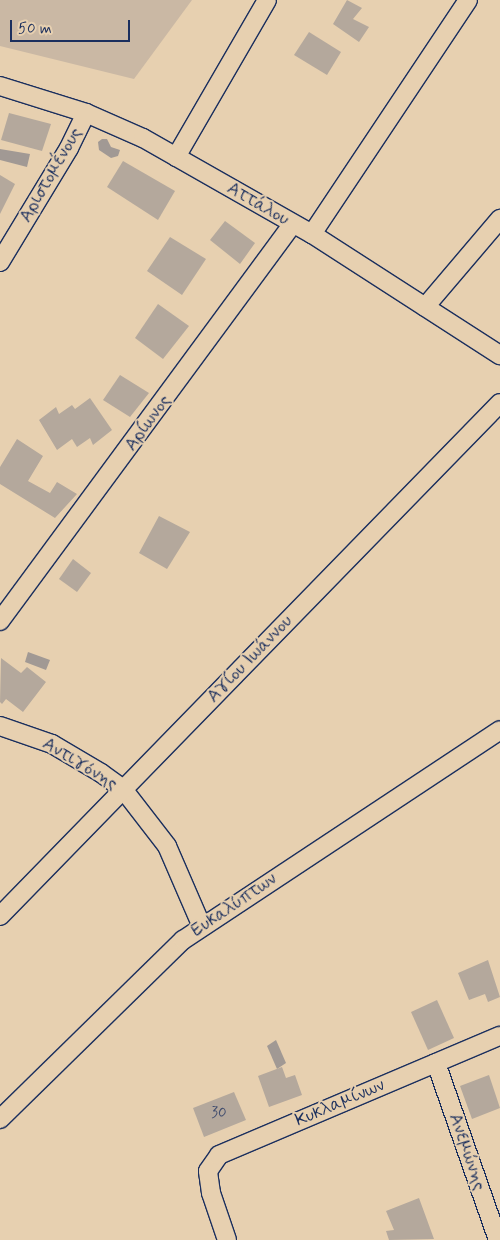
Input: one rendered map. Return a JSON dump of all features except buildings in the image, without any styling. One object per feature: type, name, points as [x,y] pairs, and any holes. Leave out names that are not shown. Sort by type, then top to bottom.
[{"type":"street","points":[[176,157],[267,0]]},
{"type":"street","points":[[312,234],[468,0]]},
{"type":"street","name":"Αττάλου","points":[[0,86],[86,113],[136,135],[312,234],[500,355]]},
{"type":"street","name":"Αριστομένους","points":[[0,262],[69,148],[86,113]]},
{"type":"street","points":[[425,307],[500,219]]},
{"type":"street","name":"Αρίωνος","points":[[0,621],[293,224]]},
{"type":"street","name":"Αγίου Ιωάννου","points":[[0,916],[500,403]]},
{"type":"street","name":"Αντιγόνης","points":[[0,726],[52,744],[101,773],[123,789],[166,846],[202,927]]},
{"type":"street","name":"Ευκαλύπτων","points":[[0,1119],[174,948],[202,927],[500,730]]},
{"type":"street","name":"Κυκλαμίνων","points":[[228,1240],[210,1193],[208,1171],[219,1155],[500,1036]]},
{"type":"street","name":"Ανεμώνης","points":[[436,1063],[498,1240]]},
{"type":"shaded area","points":[[0,0],[192,0],[134,79],[0,46]]},
{"type":"shaded area","points":[[102,139],[107,139],[111,147],[120,150],[118,156],[111,158],[99,150],[98,142]]},
{"type":"shaded area","points":[[0,149],[30,154],[27,167],[0,160]]},
{"type":"shaded area","points":[[28,652],[50,660],[46,670],[25,662]]},
{"type":"shaded area","points":[[276,1040],[286,1063],[277,1069],[267,1046]]}]
